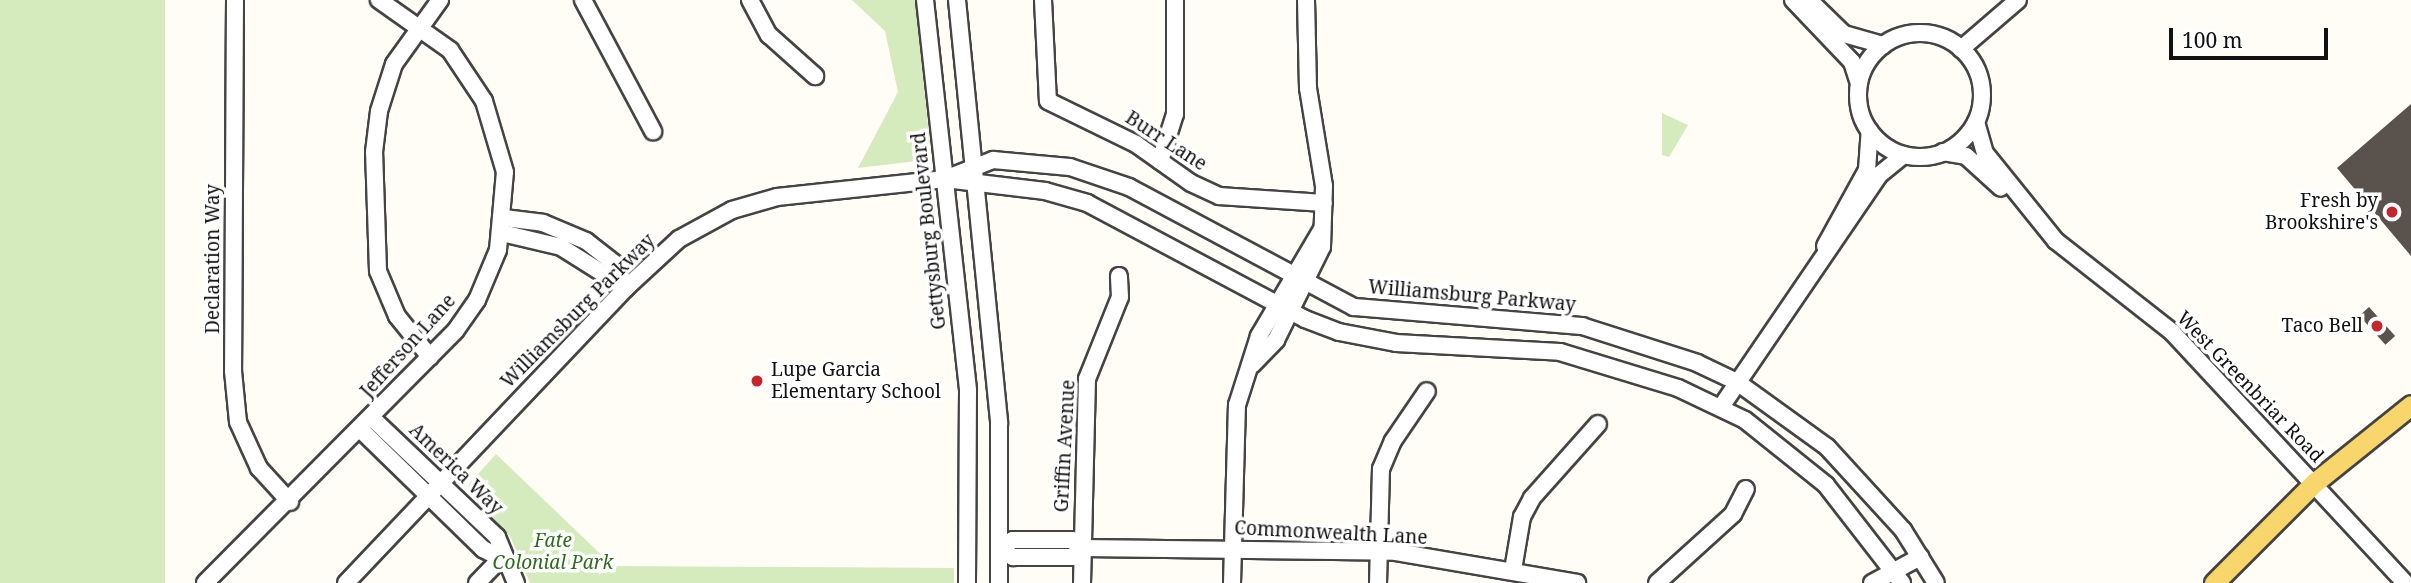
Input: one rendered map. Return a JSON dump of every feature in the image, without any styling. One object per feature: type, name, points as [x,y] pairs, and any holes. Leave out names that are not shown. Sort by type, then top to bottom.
[{"type":"main road","points":[[2214,583],[2314,483],[2411,405]]},
{"type":"street","name":"Declaration Way","points":[[235,0],[233,371],[238,422],[259,468],[290,502]]},
{"type":"street","name":"Jefferson Lane","points":[[205,583],[290,502],[430,357],[477,300],[503,226],[505,172],[489,113],[461,63],[421,26],[379,0]]},
{"type":"street","points":[[430,357],[397,316],[374,248],[379,111],[394,64],[440,0]]},
{"type":"street","points":[[583,0],[653,131]]},
{"type":"street","points":[[750,0],[769,35],[815,76]]},
{"type":"street","name":"Gettysburg Boulevard","points":[[925,0],[968,391],[967,583]]},
{"type":"street","points":[[957,0],[999,424],[999,583]]},
{"type":"street","name":"Burr Lane","points":[[1043,0],[1048,102],[1160,161],[1219,196],[1324,203]]},
{"type":"street","points":[[1160,161],[1175,114],[1175,0]]},
{"type":"street","points":[[1252,365],[1276,340],[1318,261],[1324,203],[1308,88],[1306,0]]},
{"type":"street","points":[[1793,0],[1852,62],[1859,84],[1860,111],[1870,131],[1904,155]]},
{"type":"street","points":[[1809,0],[1844,34],[1883,45]]},
{"type":"street","points":[[1961,49],[2018,0]]},
{"type":"street","points":[[1721,407],[1880,175],[1904,155],[1943,152],[1976,122],[1980,79],[1961,49],[1941,36],[1921,33],[1883,45],[1869,60],[1859,84]]},
{"type":"street","name":"West Greenbriar Road","points":[[1976,122],[1984,153],[2056,241],[2172,332],[2405,583]]},
{"type":"street","points":[[1812,274],[1867,170],[1870,131]]},
{"type":"street","name":"West Greenbriar Road","points":[[1943,152],[1966,156],[2031,211]]},
{"type":"street","name":"Williamsburg Parkway","points":[[346,583],[626,288],[679,239],[748,204],[792,194],[945,179],[993,160],[1025,160],[1101,176],[1306,285],[1368,310],[1582,326],[1648,343],[1737,382],[1828,446],[1867,486],[1936,583]]},
{"type":"street","name":"Williamsburg Parkway","points":[[945,179],[975,185],[1045,191],[1087,203],[1291,312],[1376,341],[1576,355],[1647,376],[1721,407],[1826,485],[1898,577]]},
{"type":"street","points":[[503,226],[543,223],[586,241],[615,264],[626,288]]},
{"type":"street","points":[[1232,583],[1230,549],[1237,405],[1276,304],[1322,229]]},
{"type":"street","name":"Griffin Avenue","points":[[1082,583],[1087,379],[1120,297],[1119,276]]},
{"type":"street","points":[[1576,355],[1582,326]]},
{"type":"street","points":[[1378,583],[1381,470],[1393,441],[1427,391]]},
{"type":"street","name":"America Way","points":[[365,423],[440,483],[497,537],[501,558],[516,583]]},
{"type":"street","name":"America Way","points":[[365,423],[428,495],[483,549],[501,558]]},
{"type":"street","points":[[1513,570],[1522,517],[1532,498],[1598,424]]},
{"type":"street","points":[[1657,583],[1733,514],[1746,489]]},
{"type":"street","name":"Commonwealth Lane","points":[[967,548],[999,548],[1013,540],[1072,540],[1082,548],[1377,552],[1513,570],[1577,583]]},
{"type":"street","points":[[1872,583],[1898,577],[1920,557]]},
{"type":"street","points":[[477,583],[501,558]]},
{"type":"green space","points":[[0,0],[165,0],[165,583],[0,583]]},
{"type":"green space","points":[[852,0],[915,0],[930,144],[917,161],[858,168],[898,92],[885,31]]},
{"type":"green space","points":[[1662,113],[1688,125],[1669,157],[1662,155]]},
{"type":"green space","name":"Fate Colonial Park","points":[[496,454],[613,566],[954,568],[954,583],[530,583],[510,536],[468,494],[469,484]]},
{"type":"building","name":"Fresh by Brookshire's","points":[[2411,104],[2411,256],[2337,168]]},
{"type":"building","name":"Taco Bell","points":[[2369,307],[2395,336],[2385,345],[2359,316]]},
{"type":"place","name":"Fresh by Brookshire's","points":[[2392,212]]},
{"type":"place","name":"Taco Bell","points":[[2377,326]]},
{"type":"place","name":"Lupe Garcia Elementary School","points":[[757,381]]}]
